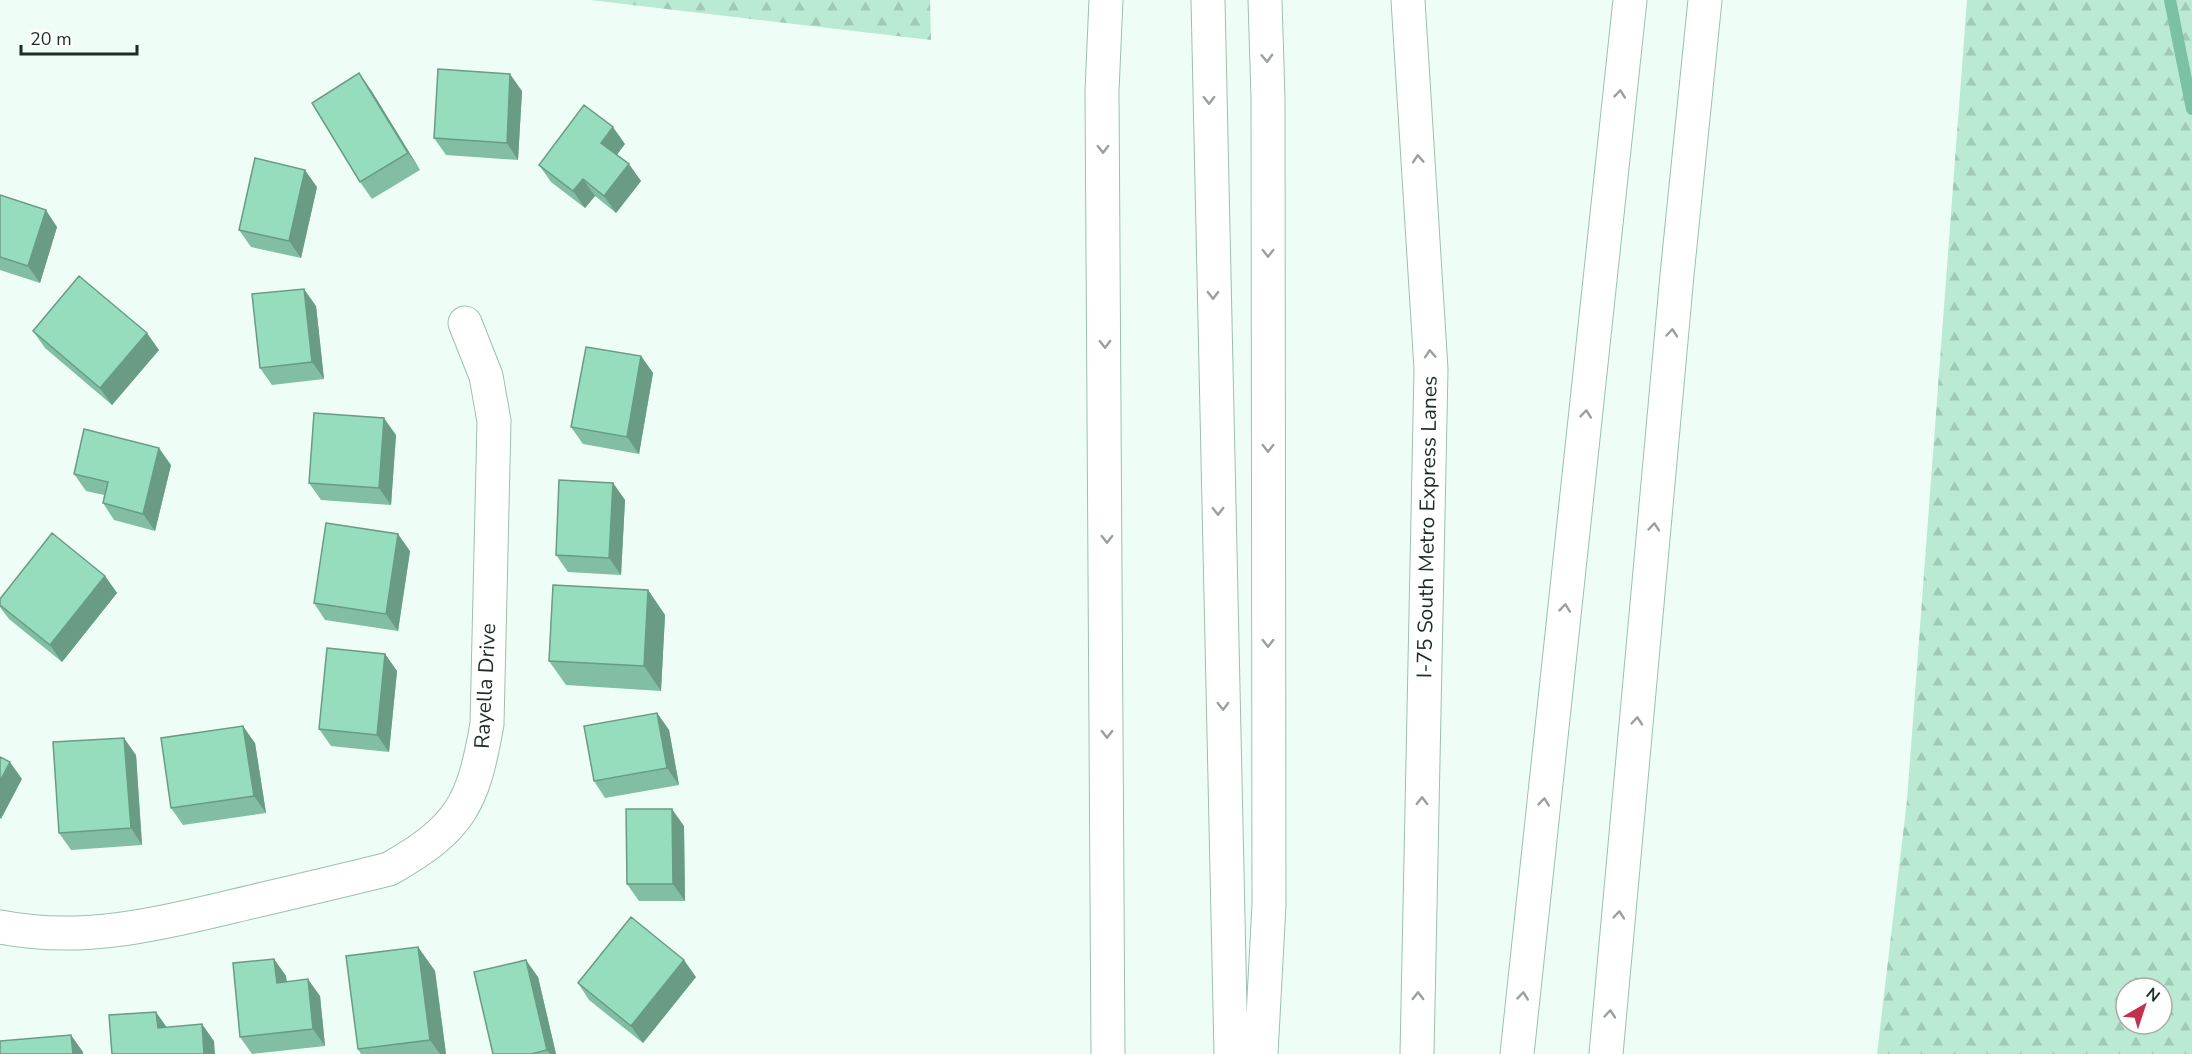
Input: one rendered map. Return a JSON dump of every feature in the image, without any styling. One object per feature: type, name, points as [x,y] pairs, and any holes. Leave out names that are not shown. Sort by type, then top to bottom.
[{"type":"main road","points":[[1097,0],[1102,91],[1106,440],[1108,1054]]},
{"type":"main road","points":[[1102,91],[1106,0]]},
{"type":"main road","points":[[1208,0],[1231,1054]]},
{"type":"main road","points":[[1261,1054],[1269,905],[1268,98],[1265,0]]},
{"type":"main road","name":"I-75 South Metro Express Lanes","points":[[1408,0],[1431,369],[1417,1054]]},
{"type":"main road","points":[[1517,1054],[1630,0]]},
{"type":"main road","points":[[1606,1054],[1677,275],[1705,0]]},
{"type":"main road","name":"Rayella Drive","points":[[0,927],[24,932],[82,934],[145,927],[389,869],[421,851],[448,828],[471,795],[488,724],[494,421],[486,376],[465,322]]},
{"type":"green space","points":[[590,0],[930,0],[931,40]]},
{"type":"green space","points":[[1967,0],[2192,0],[2192,1054],[1877,1054],[1907,800]]},
{"type":"building","points":[[438,69],[510,74],[507,143],[434,138]]},
{"type":"building","points":[[359,73],[408,153],[360,182],[312,103]]},
{"type":"building","points":[[584,105],[613,127],[601,143],[629,164],[604,196],[583,179],[573,191],[539,165]]},
{"type":"building","points":[[255,158],[305,170],[289,241],[239,230]]},
{"type":"building","points":[[0,195],[46,210],[28,266],[0,257]]},
{"type":"building","points":[[79,276],[147,333],[100,388],[33,331]]},
{"type":"building","points":[[304,289],[312,362],[260,368],[252,294]]},
{"type":"building","points":[[586,347],[641,356],[627,437],[571,427]]},
{"type":"building","points":[[314,413],[384,418],[379,488],[309,483]]},
{"type":"building","points":[[84,429],[159,448],[143,514],[103,503],[108,482],[74,474]]},
{"type":"building","points":[[559,480],[613,483],[609,558],[556,555]]},
{"type":"building","points":[[326,523],[398,534],[386,614],[314,603]]},
{"type":"building","points":[[52,533],[105,576],[50,645],[0,605],[0,599]]},
{"type":"building","points":[[553,585],[648,590],[644,666],[549,661]]},
{"type":"building","points":[[327,648],[385,654],[377,735],[319,729]]},
{"type":"building","points":[[657,713],[667,768],[594,781],[584,726]]},
{"type":"building","points":[[243,726],[254,796],[171,808],[161,738]]},
{"type":"building","points":[[124,738],[131,828],[59,833],[53,742]]},
{"type":"building","points":[[0,757],[10,762],[0,781]]},
{"type":"building","points":[[626,809],[672,809],[673,884],[627,884]]},
{"type":"building","points":[[631,917],[684,960],[631,1026],[578,983]]},
{"type":"building","points":[[418,947],[430,1040],[358,1049],[346,956]]},
{"type":"building","points":[[274,959],[277,983],[308,979],[313,1029],[240,1037],[233,963]]},
{"type":"building","points":[[526,960],[547,1050],[531,1054],[493,1054],[474,972]]},
{"type":"building","points":[[156,1012],[158,1028],[202,1024],[204,1054],[112,1054],[109,1015]]},
{"type":"building","points":[[71,1035],[73,1054],[0,1054],[0,1041]]},
{"type":"waterway","points":[[2170,0],[2192,109]]}]
